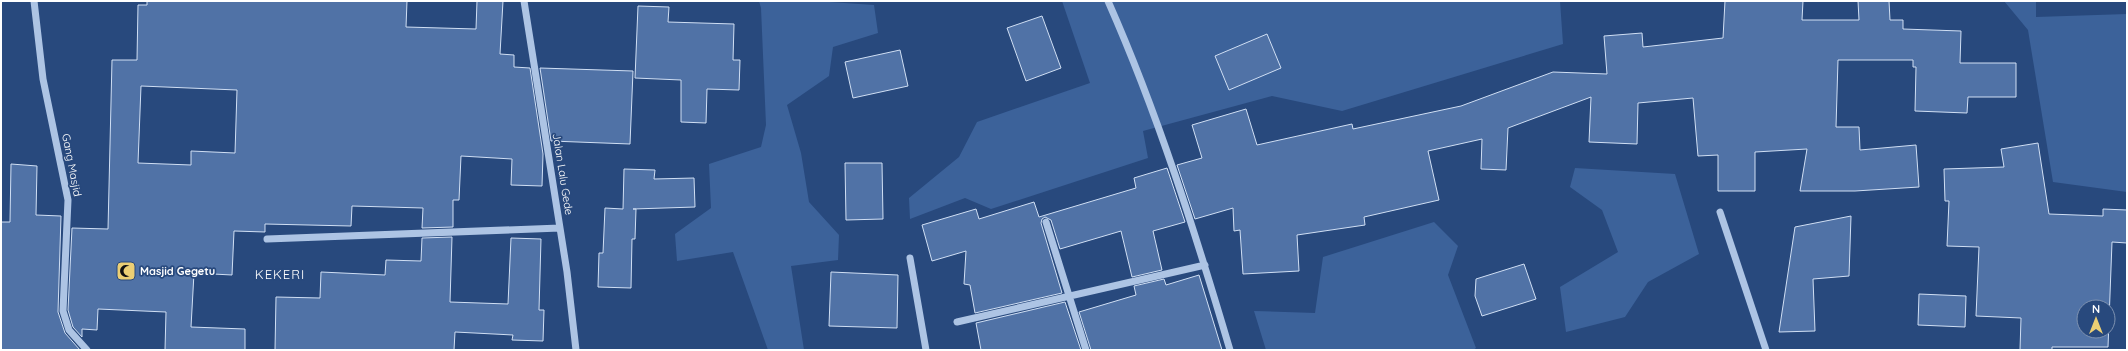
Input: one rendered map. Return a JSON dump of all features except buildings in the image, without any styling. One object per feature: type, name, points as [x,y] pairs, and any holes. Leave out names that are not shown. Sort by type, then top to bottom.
[{"type":"street","name":"Gang Masjid","points":[[34,1],[43,79],[68,200],[65,237],[64,318],[72,335],[87,350]]},
{"type":"street","name":"Jalan Lalu Gede","points":[[524,1],[560,228],[576,350]]},
{"type":"street","points":[[1108,1],[1145,90],[1205,265],[1230,350]]},
{"type":"street","points":[[1720,212],[1766,350]]},
{"type":"street","points":[[1046,222],[1086,350]]},
{"type":"street","points":[[267,239],[560,228]]},
{"type":"street","points":[[910,258],[926,350]]},
{"type":"street","points":[[957,322],[1205,265]]},
{"type":"shaded area","points":[[759,1],[815,1],[874,5],[878,33],[833,47],[829,76],[787,105],[801,153],[809,202],[839,235],[838,260],[791,266],[804,350],[768,350],[733,252],[677,261],[675,234],[711,208],[709,164],[761,147],[766,125],[761,8]]},
{"type":"shaded area","points":[[1062,1],[1560,1],[1563,44],[1342,111],[1272,96],[1143,131],[1148,158],[991,209],[965,198],[910,219],[909,198],[959,157],[977,122],[1090,83]]},
{"type":"shaded area","points":[[2004,1],[2036,1],[2036,17],[2127,14],[2127,192],[2053,182],[2028,30]]},
{"type":"shaded area","points":[[1575,168],[1675,174],[1699,254],[1648,282],[1625,317],[1566,332],[1560,287],[1618,252],[1602,210],[1570,187]]},
{"type":"shaded area","points":[[1434,222],[1458,246],[1448,275],[1476,348],[1473,350],[1266,350],[1254,311],[1315,313],[1323,257]]},
{"type":"place","name":"Masjid Gegetu","points":[[126,271]]},
{"type":"district","name":"KEKERI","points":[[280,274]]}]
